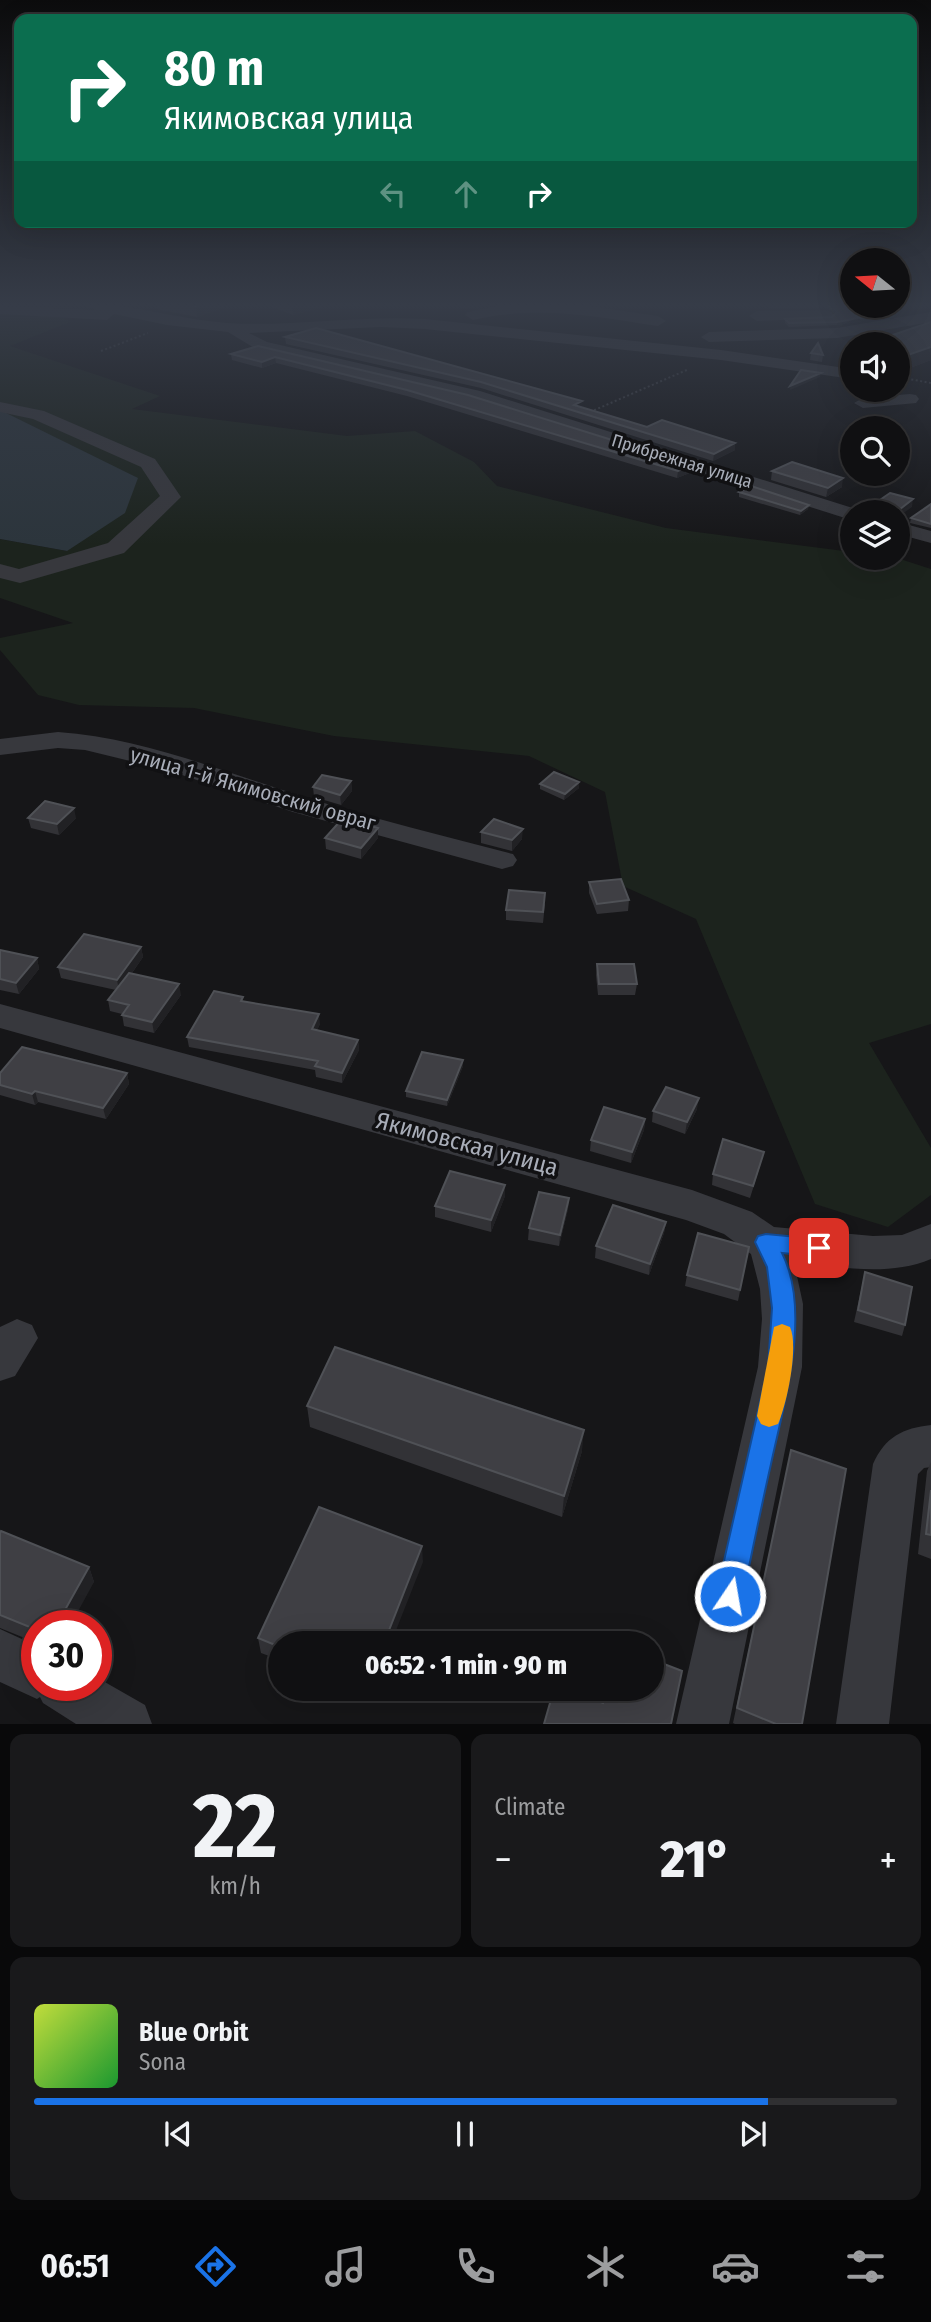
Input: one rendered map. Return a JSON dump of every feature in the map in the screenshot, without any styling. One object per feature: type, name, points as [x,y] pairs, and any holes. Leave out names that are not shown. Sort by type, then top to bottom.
[{"type":"street","name":"Прибрежная улица","points":[[424,383],[474,395],[840,510]]},
{"type":"street","points":[[901,416],[920,390]]},
{"type":"street","points":[[0,407],[38,415],[148,463],[171,497],[116,548],[20,576],[0,571]]},
{"type":"street","points":[[910,531],[931,537]]},
{"type":"street","name":"улица 1-й Якимовский овраг","points":[[0,747],[58,740],[85,742],[176,764],[303,806],[502,860]]},
{"type":"street","name":"Якимовская улица","points":[[0,1016],[692,1206],[738,1223],[766,1242],[873,1253],[905,1252],[931,1241]]},
{"type":"street","points":[[702,1724],[780,1367],[784,1308],[778,1267],[766,1242]]},
{"type":"street","points":[[862,1724],[895,1464],[913,1448],[931,1446]]},
{"type":"street","points":[[0,1655],[21,1665]]},
{"type":"street","points":[[88,1701],[126,1724]]},
{"type":"path","points":[[563,425],[657,383]]},
{"type":"shaded area","points":[[0,383],[122,383],[160,396],[132,409],[347,436],[415,431],[474,462],[497,486],[666,528],[840,550],[840,570],[910,570],[910,562],[931,569],[931,1024],[869,1043],[931,1148],[931,1195],[888,1227],[815,1204],[696,919],[623,886],[605,792],[529,756],[334,736],[194,708],[79,705],[38,695],[0,650],[0,638],[73,623],[0,598],[0,539],[67,551],[0,410]]},
{"type":"shaded area","points":[[0,410],[138,478],[125,513],[67,551],[0,539]]},
{"type":"building","points":[[381,383],[419,383],[468,395],[692,465],[678,471]]},
{"type":"building","points":[[486,383],[518,383],[582,401],[574,405],[647,427],[662,420],[735,443],[714,454]]},
{"type":"building","points":[[792,462],[840,477],[840,480],[828,488],[772,471]]},
{"type":"building","points":[[751,486],[809,505],[801,511],[739,492]]},
{"type":"building","points":[[890,493],[913,499],[910,501],[880,500]]},
{"type":"building","points":[[931,504],[931,524],[911,518]]},
{"type":"building","points":[[554,772],[579,782],[565,794],[540,784]]},
{"type":"building","points":[[322,775],[351,781],[340,795],[313,787]]},
{"type":"building","points":[[45,801],[74,808],[57,824],[28,818]]},
{"type":"building","points":[[343,818],[378,828],[361,848],[325,838]]},
{"type":"building","points":[[494,819],[523,829],[512,840],[481,832]]},
{"type":"building","points":[[621,879],[629,900],[597,904],[589,882]]},
{"type":"building","points":[[509,890],[545,893],[543,912],[506,910]]},
{"type":"building","points":[[84,934],[141,947],[117,980],[58,967]]},
{"type":"building","points":[[0,950],[37,958],[16,983],[0,979]]},
{"type":"building","points":[[597,964],[634,964],[637,984],[599,984]]},
{"type":"building","points":[[129,973],[179,984],[152,1022],[122,1015],[129,1005],[108,1000]]},
{"type":"building","points":[[214,991],[243,997],[241,1001],[319,1014],[312,1029],[358,1040],[342,1073],[315,1066],[318,1061],[187,1037]]},
{"type":"building","points":[[22,1047],[127,1073],[103,1108],[0,1085],[0,1073]]},
{"type":"building","points":[[422,1052],[463,1060],[447,1100],[406,1091]]},
{"type":"building","points":[[666,1087],[699,1098],[687,1122],[653,1111]]},
{"type":"building","points":[[604,1107],[645,1119],[632,1152],[591,1140]]},
{"type":"building","points":[[723,1139],[764,1152],[753,1186],[713,1174]]},
{"type":"building","points":[[450,1171],[505,1185],[491,1220],[435,1206]]},
{"type":"building","points":[[539,1192],[569,1198],[560,1235],[529,1228]]},
{"type":"building","points":[[613,1205],[666,1222],[650,1264],[596,1246]]},
{"type":"building","points":[[698,1233],[749,1247],[740,1290],[687,1275]]},
{"type":"building","points":[[865,1272],[912,1287],[905,1325],[858,1310]]},
{"type":"building","points":[[335,1347],[584,1430],[564,1496],[307,1406]]},
{"type":"building","points":[[791,1450],[846,1469],[802,1724],[776,1724],[737,1708]]},
{"type":"building","points":[[931,1490],[931,1535],[926,1534]]},
{"type":"building","points":[[319,1507],[422,1546],[389,1631],[268,1631],[268,1642],[258,1638]]},
{"type":"building","points":[[1,1531],[89,1567],[65,1610],[21,1610],[21,1624],[0,1615]]},
{"type":"building","points":[[664,1664],[682,1671],[671,1724],[544,1724],[551,1701],[664,1701]]},
{"type":"slow traffic","points":[[769,1416],[780,1367],[782,1334]]},
{"type":"route","points":[[730,1596],[780,1367],[784,1308],[778,1267],[766,1242],[819,1248]]}]
